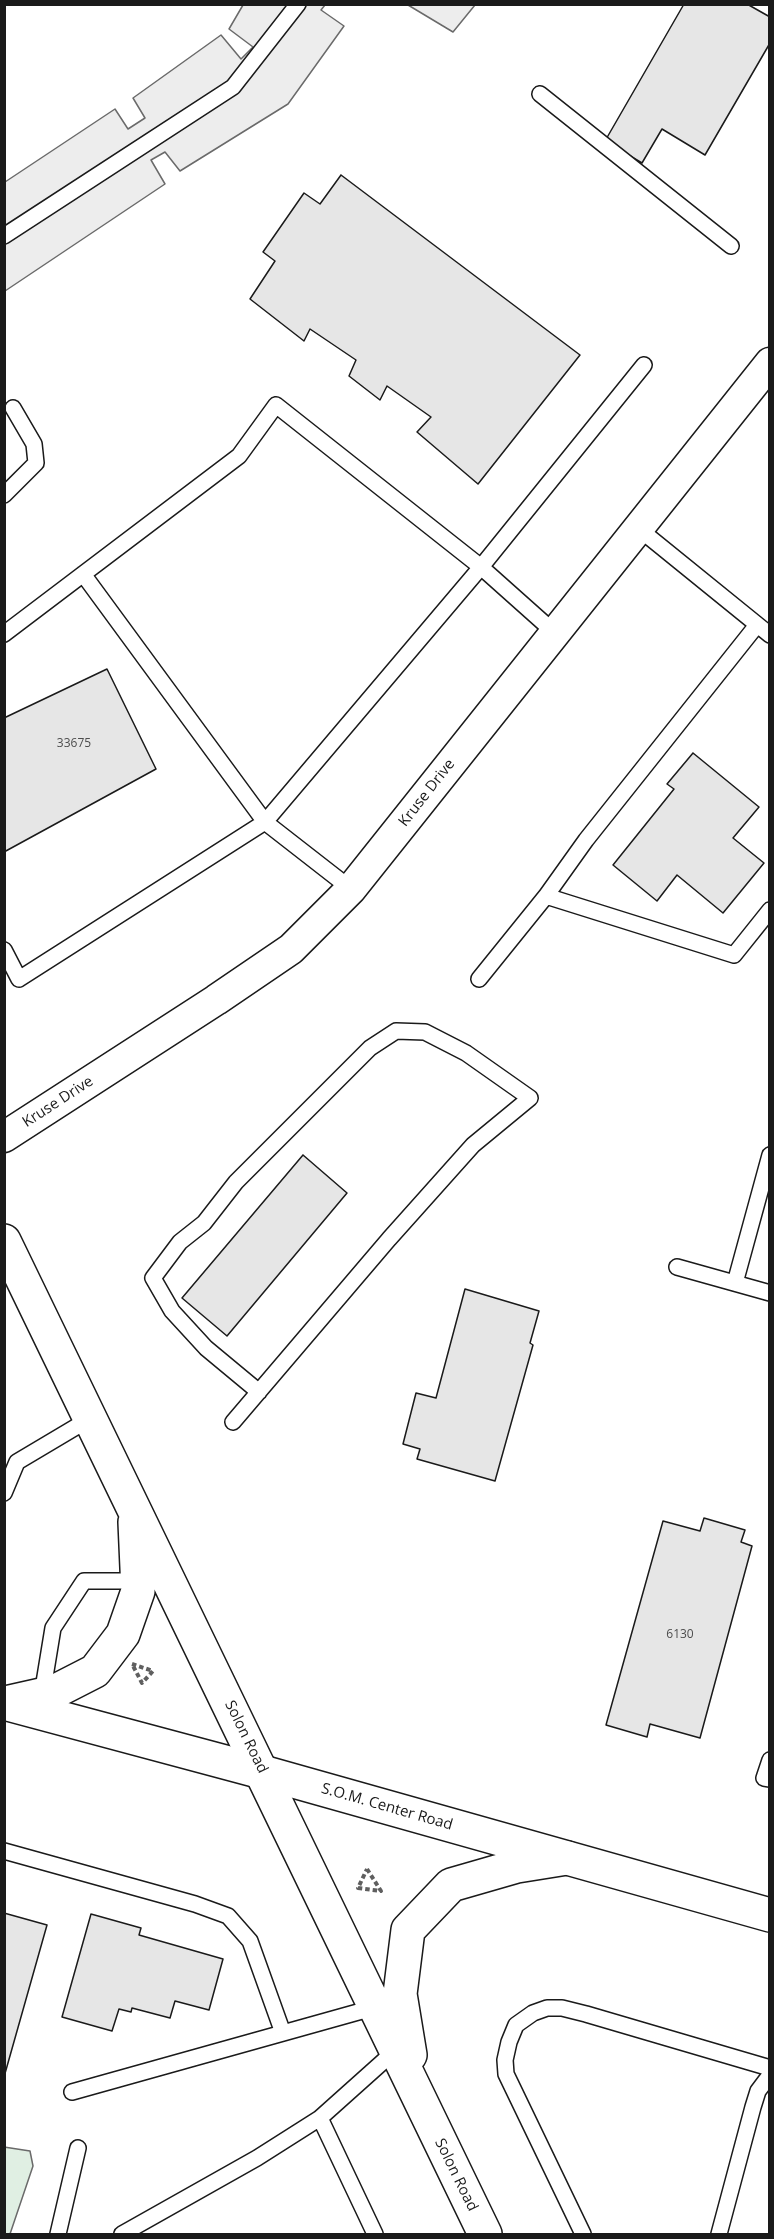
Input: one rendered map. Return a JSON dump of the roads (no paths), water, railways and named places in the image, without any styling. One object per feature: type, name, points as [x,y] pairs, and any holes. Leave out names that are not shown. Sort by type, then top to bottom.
[{"type":"street","name":"Kruse Drive","points":[[4,1137],[291,949],[351,889],[770,363]]},
{"type":"street","name":"Solon Road","points":[[4,1240],[485,2235]]},
{"type":"street","points":[[5,1703],[54,1692],[95,1671],[123,1634],[138,1592],[135,1508]]},
{"type":"street","name":"S.O.M. Center Road","points":[[5,1703],[262,1772],[770,1915]]},
{"type":"street","points":[[417,2092],[400,1994],[408,1930],[451,1885],[517,1866],[567,1858]]},
{"type":"lane","points":[[4,236],[233,87],[298,4]]},
{"type":"lane","points":[[540,94],[731,246]]},
{"type":"lane","points":[[4,950],[19,979],[265,822],[481,567],[644,365]]},
{"type":"lane","points":[[4,634],[239,456],[276,405],[481,567],[555,633]]},
{"type":"lane","points":[[4,495],[36,463],[34,444],[13,408]]},
{"type":"lane","points":[[479,979],[546,896],[585,840],[764,630],[638,528]]},
{"type":"lane","points":[[83,574],[265,822],[351,889]]},
{"type":"lane","points":[[546,896],[734,955],[770,910]]},
{"type":"lane","points":[[233,1422],[259,1392],[389,1239],[473,1145],[530,1098],[466,1053],[425,1032],[396,1031],[370,1048],[236,1182],[204,1223],[180,1242],[153,1278],[172,1311],[206,1348],[259,1392]]},
{"type":"lane","points":[[735,1283],[770,1155]]},
{"type":"lane","points":[[677,1267],[770,1293]]},
{"type":"lane","points":[[4,1493],[17,1462],[91,1418]]},
{"type":"lane","points":[[42,1695],[53,1628],[84,1581],[137,1581]]},
{"type":"lane","points":[[770,1760],[764,1778],[770,1779]]},
{"type":"lane","points":[[4,1851],[195,1904],[228,1916],[250,1941],[283,2033]]},
{"type":"lane","points":[[72,2092],[375,2007]]},
{"type":"lane","points":[[583,2235],[506,2074],[508,2042],[516,2025],[533,2013],[547,2008],[562,2008],[770,2068]]},
{"type":"lane","points":[[122,2235],[257,2158],[321,2118],[396,2050]]},
{"type":"lane","points":[[719,2235],[758,2091],[770,2074]]},
{"type":"lane","points":[[321,2118],[375,2235]]},
{"type":"lane","points":[[58,2235],[78,2148]]}]
